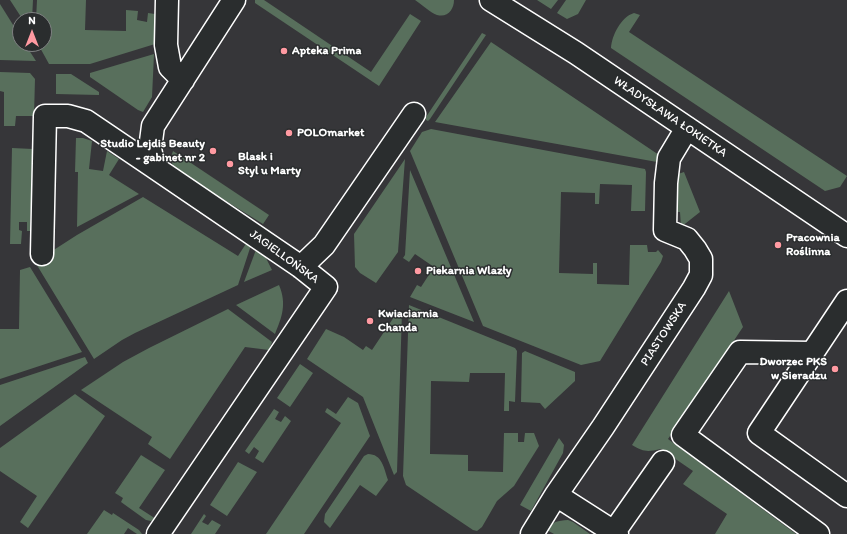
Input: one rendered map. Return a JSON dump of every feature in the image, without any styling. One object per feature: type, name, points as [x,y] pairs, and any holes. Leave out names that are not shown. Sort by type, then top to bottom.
[{"type":"street","points":[[167,0],[166,45],[170,67],[183,80]]},
{"type":"street","points":[[154,167],[150,149],[153,126],[234,0]]},
{"type":"street","name":"WŁADYSŁAWA ŁOKIETKA","points":[[491,0],[576,53],[847,236]]},
{"type":"street","points":[[301,267],[324,244],[414,114]]},
{"type":"street","name":"JAGIELLOŃSKA","points":[[42,254],[46,116],[68,116],[86,120],[301,267],[326,288],[158,534]]},
{"type":"street","name":"PIASTOWSKA","points":[[532,534],[556,495],[690,295],[701,274],[701,259],[695,248],[687,239],[665,230],[666,183],[669,158],[687,128]]},
{"type":"street","points":[[847,301],[759,433],[847,496]]},
{"type":"street","points":[[813,353],[740,352],[683,435],[818,534]]},
{"type":"street","points":[[556,495],[615,533],[663,462]]},
{"type":"green space","points":[[10,0],[33,0],[32,12],[18,12]]},
{"type":"green space","points":[[37,0],[86,0],[85,30],[126,31],[126,10],[138,11],[137,20],[147,22],[148,13],[155,14],[155,44],[90,64],[49,64],[42,52],[52,52],[52,12],[36,12]]},
{"type":"green space","points":[[255,0],[264,0],[371,72],[410,14],[421,21],[379,86],[255,3]]},
{"type":"green space","points":[[415,0],[454,0],[453,7],[450,12],[441,16],[432,12]]},
{"type":"green space","points":[[537,0],[558,0],[551,9]]},
{"type":"green space","points":[[566,0],[586,0],[578,14],[567,19],[557,13]]},
{"type":"green space","points":[[0,4],[12,23],[12,52],[30,52],[36,61],[0,60]]},
{"type":"green space","points":[[634,13],[640,15],[629,32],[847,176],[840,187],[825,191],[611,48],[615,32],[621,22],[629,15]]},
{"type":"green space","points":[[482,33],[486,35],[430,119],[428,121],[426,120],[426,117]]},
{"type":"green space","points":[[491,42],[659,155],[657,162],[435,122]]},
{"type":"green space","points":[[154,54],[152,97],[143,112],[90,77],[90,73]]},
{"type":"green space","points":[[0,72],[30,73],[35,79],[34,116],[16,116],[15,126],[4,126],[4,92],[0,91]]},
{"type":"green space","points":[[56,74],[71,74],[99,92],[99,95],[56,94]]},
{"type":"green space","points":[[431,129],[645,169],[645,211],[631,211],[632,185],[600,184],[599,204],[595,204],[595,193],[561,192],[559,273],[593,274],[593,263],[597,263],[597,284],[629,285],[630,245],[647,245],[648,252],[656,252],[658,250],[663,256],[661,262],[600,361],[581,365],[483,326],[410,151],[422,132]]},
{"type":"green space","points":[[76,138],[83,138],[92,141],[89,169],[103,171],[107,151],[119,159],[109,175],[139,194],[77,227],[78,172],[75,172]]},
{"type":"green space","points":[[12,148],[33,149],[30,231],[27,231],[27,222],[19,222],[19,230],[22,231],[21,244],[10,244]]},
{"type":"green space","points":[[173,151],[269,215],[263,224],[176,170],[172,161]]},
{"type":"green space","points":[[405,159],[398,252],[376,283],[360,273],[355,267],[354,234]]},
{"type":"green space","points":[[410,170],[474,322],[410,297],[417,285],[421,287],[434,267],[415,254],[409,262],[403,258],[405,255]]},
{"type":"green space","points":[[684,172],[700,212],[681,227],[680,212],[674,212],[675,175]]},
{"type":"green space","points":[[143,197],[238,256],[249,239],[252,242],[238,285],[135,333],[94,359],[35,262],[77,235]]},
{"type":"green space","points":[[257,247],[266,258],[272,270],[244,282]]},
{"type":"green space","points":[[30,267],[82,352],[0,379],[0,329],[19,329],[20,270]]},
{"type":"green space","points":[[279,285],[283,298],[283,310],[275,334],[236,305]]},
{"type":"green space","points":[[729,291],[743,327],[668,439],[796,534],[715,534],[727,514],[683,484],[693,471],[661,449],[646,451],[632,445]]},
{"type":"green space","points":[[409,305],[515,348],[517,351],[515,402],[509,401],[509,411],[504,411],[505,373],[470,373],[469,382],[431,381],[430,454],[468,455],[468,471],[503,472],[504,433],[518,433],[518,442],[524,442],[525,433],[534,433],[539,446],[514,486],[497,501],[482,527],[477,531],[473,530],[406,485],[403,476]]},
{"type":"green space","points":[[228,309],[272,342],[269,350],[245,347],[170,459],[148,444],[152,437],[81,390],[123,362]]},
{"type":"green space","points":[[398,311],[402,311],[397,472],[394,475],[363,397],[307,359],[326,329],[344,337],[363,350],[366,346],[372,350]]},
{"type":"green space","points":[[525,351],[575,372],[575,381],[545,409],[540,403],[521,402],[522,353]]},
{"type":"green space","points":[[85,357],[88,363],[0,426],[0,385]]},
{"type":"green space","points":[[300,364],[313,373],[290,407],[277,398]]},
{"type":"green space","points":[[75,394],[105,416],[28,528],[20,522],[37,496],[0,471],[0,448]]},
{"type":"green space","points":[[348,397],[358,403],[370,436],[304,534],[266,534],[341,423],[325,412],[327,408],[336,414]]},
{"type":"green space","points":[[274,409],[279,412],[275,419],[281,422],[285,416],[291,421],[263,463],[255,458],[259,451],[254,447],[249,454],[245,451]]},
{"type":"green space","points":[[559,438],[564,445],[563,453],[531,511],[520,505]]},
{"type":"green space","points":[[368,454],[376,456],[382,462],[388,480],[376,496],[360,485],[330,528],[324,522],[325,514],[364,456]]},
{"type":"green space","points":[[141,455],[165,470],[139,508],[156,519],[151,521],[146,520],[121,502],[123,498],[115,493]]},
{"type":"green space","points":[[238,462],[257,472],[227,516],[210,505]]},
{"type":"green space","points":[[104,510],[112,515],[113,513],[139,530],[142,534],[137,534],[128,528],[124,534],[87,534]]},
{"type":"green space","points":[[204,514],[206,516],[202,522],[208,525],[212,520],[221,525],[215,534],[191,534]]},
{"type":"green space","points":[[568,520],[590,534],[554,534],[547,530],[553,523]]},
{"type":"place","name":"Apteka Prima","points":[[284,51]]},
{"type":"place","name":"POLOmarket","points":[[289,133]]},
{"type":"place","name":"Studio Lejdis Beauty - gabinet nr 2","points":[[213,151]]},
{"type":"place","name":"Blask i Styl u Marty","points":[[230,164]]},
{"type":"place","name":"Pracownia Roślinna","points":[[778,245]]},
{"type":"place","name":"Piekarnia Wlazły","points":[[418,271]]},
{"type":"place","name":"Kwiaciarnia Chanda","points":[[370,321]]},
{"type":"place","name":"Dworzec PKS w Sieradzu","points":[[835,369]]}]
